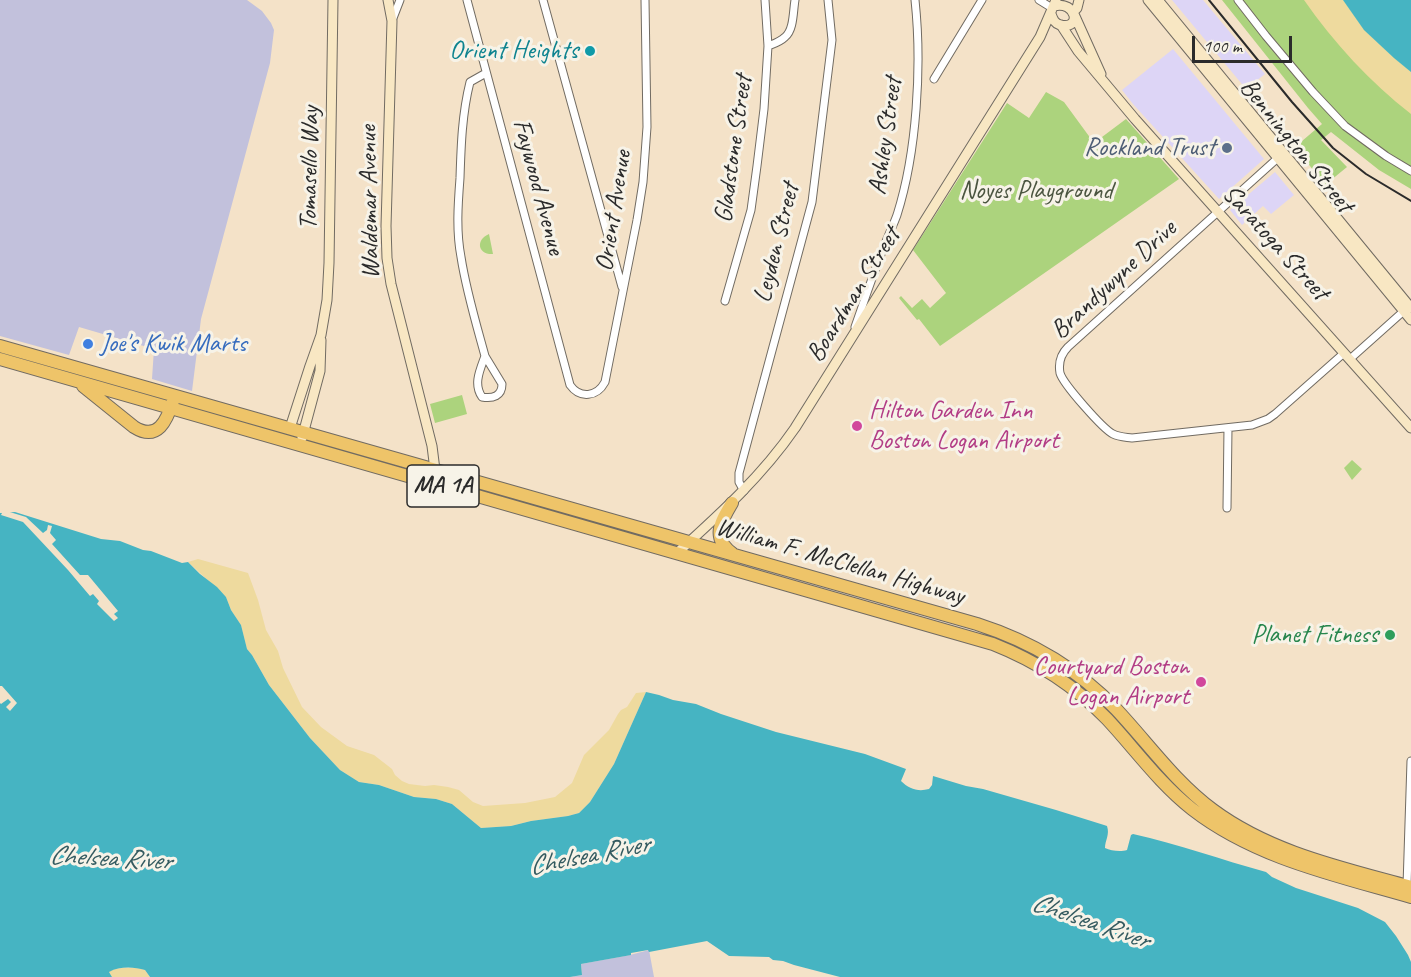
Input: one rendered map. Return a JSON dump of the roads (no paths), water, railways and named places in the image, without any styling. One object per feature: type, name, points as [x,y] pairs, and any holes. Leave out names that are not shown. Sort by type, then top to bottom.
[{"type":"highway","name":"MA 1A","points":[[0,346],[173,402]]},
{"type":"highway","name":"MA 1A","points":[[0,359],[78,381],[173,402]]},
{"type":"highway","points":[[78,381],[144,432],[153,432],[161,427],[167,419],[173,402]]},
{"type":"highway","name":"William F. McClellan Highway","points":[[173,402],[192,401],[290,428],[977,624],[1010,636],[1062,664],[1096,690],[1182,783],[1228,820],[1290,851],[1410,890]]},
{"type":"highway","name":"William F. McClellan Highway","points":[[173,402],[193,414],[976,638],[1016,654],[1053,674],[1086,699],[1108,720],[1169,789],[1221,830],[1282,858],[1410,890]]},
{"type":"highway","points":[[732,503],[721,523],[719,536],[724,547],[736,556]]},
{"type":"main road","name":"Tomasello Way","points":[[300,445],[320,371],[321,335],[329,282],[333,0]]},
{"type":"main road","name":"Waldemar Avenue","points":[[388,0],[392,21],[387,258],[391,284],[432,442],[435,470]]},
{"type":"main road","points":[[1074,12],[1079,0]]},
{"type":"main road","name":"Bennington Street","points":[[1148,0],[1222,83],[1409,308],[1411,320]]},
{"type":"main road","name":"Bennington Street","points":[[1158,0],[1204,62]]},
{"type":"main road","points":[[1065,2],[1072,6],[1074,12],[1074,18],[1070,22],[1059,24],[1054,21],[1053,7],[1058,3],[1065,2]]},
{"type":"main road","name":"Boardman Street","points":[[677,553],[744,491],[795,428],[1040,37],[1053,7]]},
{"type":"main road","name":"Saratoga Street","points":[[1074,12],[1108,87]]},
{"type":"main road","name":"Boardman Street","points":[[1040,37],[1059,24]]},
{"type":"main road","name":"Saratoga Street","points":[[1059,24],[1108,87],[1411,428]]},
{"type":"main road","name":"Tomasello Way","points":[[290,428],[321,335]]},
{"type":"street","points":[[392,21],[400,0]]},
{"type":"street","name":"Faywood Avenue","points":[[467,0],[570,385]]},
{"type":"street","points":[[544,0],[622,290]]},
{"type":"street","name":"Orient Avenue","points":[[570,385],[576,392],[586,395],[597,392],[604,385],[637,220],[647,127],[645,0]]},
{"type":"street","name":"Gladstone Street","points":[[725,301],[751,210],[758,166],[768,46],[765,0]]},
{"type":"street","points":[[768,46],[786,37],[789,32],[795,0]]},
{"type":"street","name":"Leyden Street","points":[[744,491],[739,482],[739,473],[812,202],[832,40],[828,0]]},
{"type":"street","name":"Ashley Street","points":[[850,340],[897,215],[906,179],[912,142],[917,76],[915,0]]},
{"type":"street","points":[[934,79],[982,0]]},
{"type":"street","points":[[1038,0],[1053,7]]},
{"type":"street","points":[[1238,0],[1313,92],[1345,126],[1411,171]]},
{"type":"street","points":[[485,356],[477,384],[482,397],[489,398],[501,392],[502,384],[485,356],[462,264],[458,232],[465,102],[470,82],[486,73]]},
{"type":"street","points":[[1219,212],[1281,155]]},
{"type":"street","name":"Brandywyne Drive","points":[[1219,212],[1062,353],[1060,374],[1103,426],[1114,435],[1132,438],[1252,425],[1268,419],[1409,308]]},
{"type":"street","points":[[867,292],[876,301]]},
{"type":"street","points":[[1227,508],[1228,428]]},
{"type":"street","points":[[1410,890],[1411,761]]},
{"type":"water","points":[[1343,0],[1411,0],[1411,72],[1364,30]]},
{"type":"water","name":"Chelsea River","points":[[15,512],[101,539],[120,541],[182,563],[188,562],[226,597],[241,625],[247,649],[269,685],[310,738],[340,770],[359,782],[379,785],[414,797],[436,799],[452,804],[481,828],[511,826],[579,813],[590,802],[614,764],[646,692],[696,704],[776,732],[865,754],[906,769],[901,781],[914,789],[929,789],[933,776],[1107,826],[1105,848],[1110,850],[1127,850],[1133,834],[1266,872],[1296,888],[1358,908],[1385,922],[1408,955],[1411,962],[1411,977],[840,977],[773,960],[769,957],[729,956],[707,941],[649,952],[648,950],[631,953],[631,955],[581,964],[582,975],[570,977],[150,977],[145,970],[127,968],[109,972],[112,977],[0,977],[0,513]]},
{"type":"railway","points":[[1209,0],[1292,102],[1333,148],[1366,174],[1411,201]]},
{"type":"place","name":"Orient Heights","points":[[590,51]]},
{"type":"place","name":"Rockland Trust","points":[[1227,148]]},
{"type":"place","name":"Joe's Kwik Marts","points":[[88,344]]},
{"type":"place","name":"Hilton Garden Inn Boston Logan Airport","points":[[857,426]]},
{"type":"place","name":"Planet Fitness","points":[[1390,635]]},
{"type":"place","name":"Courtyard Boston Logan Airport","points":[[1201,682]]},
{"type":"park label","name":"Noyes Playground","points":[[1036,191]]}]
